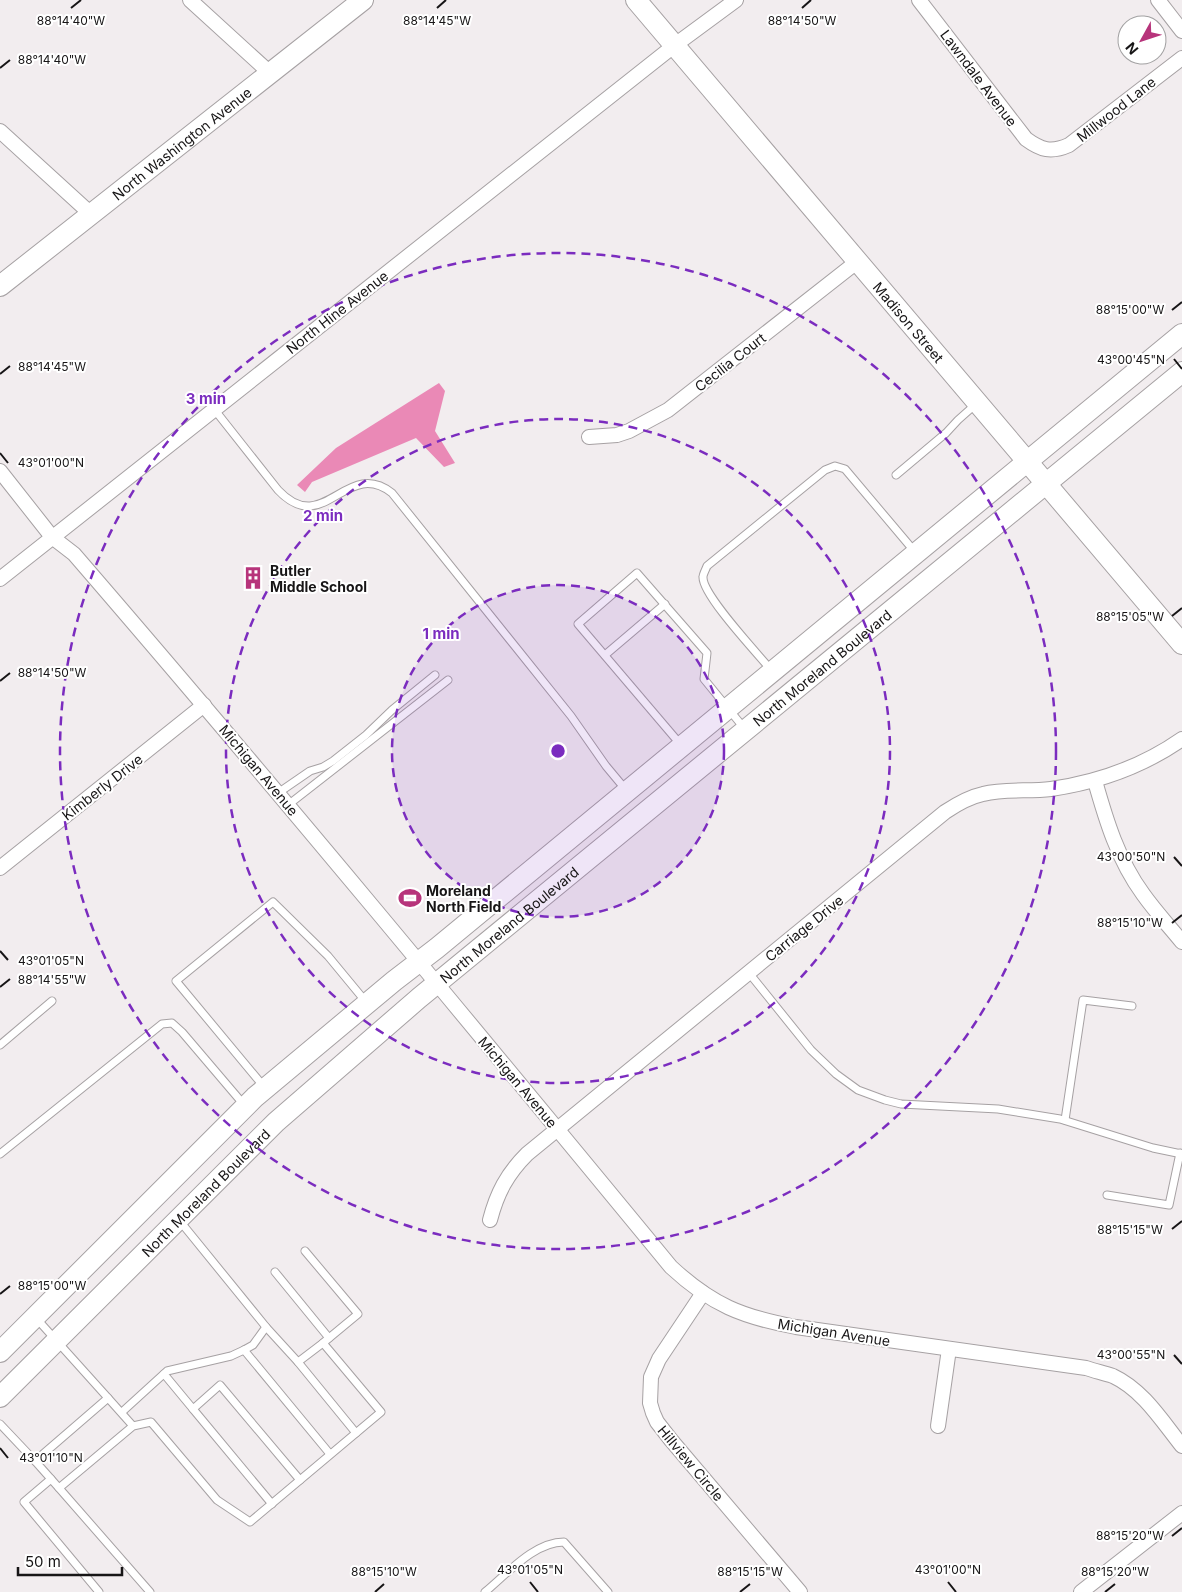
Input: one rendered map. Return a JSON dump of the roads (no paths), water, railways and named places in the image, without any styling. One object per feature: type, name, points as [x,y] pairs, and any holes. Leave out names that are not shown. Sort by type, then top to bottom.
[{"type":"street","points":[[190,0],[270,73]]},
{"type":"street","name":"North Washington Avenue","points":[[0,286],[362,0]]},
{"type":"street","name":"Madison Street","points":[[636,0],[979,402],[1182,644]]},
{"type":"street","name":"North Hine Avenue","points":[[0,579],[675,45],[736,0]]},
{"type":"street","name":"Lawndale Avenue","points":[[919,0],[1026,139],[1038,148],[1045,150]]},
{"type":"street","points":[[1158,0],[1182,31]]},
{"type":"street","name":"Millwood Lane","points":[[1045,150],[1059,150],[1069,146],[1182,58]]},
{"type":"street","points":[[0,131],[91,214]]},
{"type":"street","name":"Cecilia Court","points":[[589,437],[617,435],[630,431],[668,410],[858,261]]},
{"type":"street","name":"North Moreland Boulevard","points":[[0,1352],[265,1089],[1182,334]]},
{"type":"street","name":"North Moreland Boulevard","points":[[0,1397],[276,1122],[371,1038],[1182,372]]},
{"type":"street","points":[[1125,380],[1145,403]]},
{"type":"street","name":"Michigan Avenue","points":[[0,471],[52,537],[74,554],[204,705],[672,1267],[687,1282],[720,1304],[760,1320],[796,1328],[1086,1368],[1113,1376],[1140,1394],[1182,1446]]},
{"type":"street","points":[[944,529],[963,551]]},
{"type":"street","name":"Kimberly Drive","points":[[0,868],[204,705]]},
{"type":"street","name":"Carriage Drive","points":[[490,1220],[499,1191],[516,1166],[558,1129],[945,812],[964,800],[981,794],[1049,789],[1095,781],[1136,766],[1163,752],[1182,739]]},
{"type":"street","points":[[1095,781],[1106,818],[1126,866],[1142,893],[1182,942]]},
{"type":"street","points":[[493,901],[511,923]]},
{"type":"street","points":[[360,1009],[371,1038]]},
{"type":"street","name":"Hillview Circle","points":[[703,1292],[659,1359],[650,1377],[650,1403],[653,1413],[657,1422],[671,1440],[800,1592]]},
{"type":"street","points":[[938,1426],[949,1349]]},
{"type":"street","points":[[1081,1592],[1182,1513]]},
{"type":"lane","points":[[896,475],[979,402]]},
{"type":"lane","points":[[214,409],[278,490],[285,497],[299,504],[321,504],[348,488],[363,483],[378,485],[392,493],[564,708],[626,790]]},
{"type":"lane","points":[[772,671],[714,602],[703,578],[707,566],[825,470],[835,466],[845,469],[916,552]]},
{"type":"lane","points":[[681,745],[578,624],[637,573],[707,653],[704,678],[746,731]]},
{"type":"lane","points":[[605,655],[665,604]]},
{"type":"lane","points":[[278,793],[310,771],[323,767],[333,761],[435,676]]},
{"type":"lane","points":[[288,805],[448,680]]},
{"type":"lane","points":[[265,1089],[176,981],[273,902],[328,956],[360,1009]]},
{"type":"lane","points":[[749,973],[811,1050],[836,1074],[858,1090],[901,1104],[998,1109],[1037,1114],[1065,1120],[1152,1148],[1181,1153],[1169,1205],[1107,1194]]},
{"type":"lane","points":[[1065,1120],[1083,1000],[1132,1006]]},
{"type":"lane","points":[[0,1044],[52,1001]]},
{"type":"lane","points":[[0,1154],[162,1024],[172,1023],[182,1032],[246,1106]]},
{"type":"lane","points":[[179,1219],[266,1327],[298,1362],[356,1433]]},
{"type":"lane","points":[[298,1362],[358,1314],[305,1251]]},
{"type":"lane","points":[[275,1272],[329,1338]]},
{"type":"lane","points":[[35,1318],[57,1340],[133,1426]]},
{"type":"lane","points":[[122,1412],[167,1371],[231,1356],[253,1345],[266,1327]]},
{"type":"lane","points":[[60,1488],[133,1426],[151,1422],[217,1500],[250,1522],[381,1412],[323,1343]]},
{"type":"lane","points":[[244,1350],[330,1454]]},
{"type":"lane","points":[[164,1374],[272,1504]]},
{"type":"lane","points":[[193,1408],[220,1385],[300,1480]]},
{"type":"lane","points":[[35,1461],[108,1398]]},
{"type":"lane","points":[[0,1424],[60,1488],[150,1592]]},
{"type":"lane","points":[[51,1478],[24,1502],[99,1592]]},
{"type":"lane","points":[[485,1592],[532,1552],[545,1545],[564,1542],[608,1592]]},
{"type":"place","name":"Butler Middle School","points":[[253,578]]},
{"type":"place","name":"Moreland North Field","points":[[410,898]]}]
